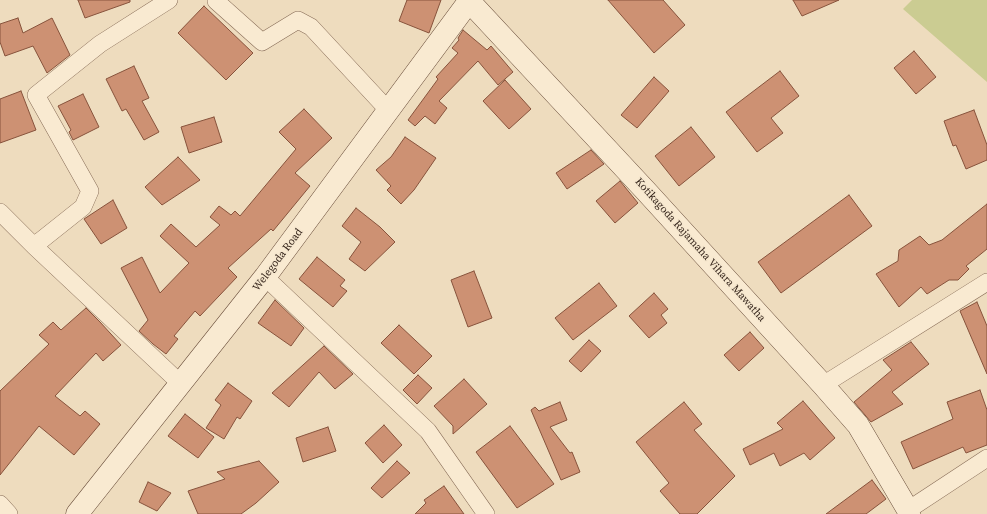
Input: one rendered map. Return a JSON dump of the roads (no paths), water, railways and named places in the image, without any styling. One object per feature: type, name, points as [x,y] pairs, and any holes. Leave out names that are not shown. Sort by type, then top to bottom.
[{"type":"street","points":[[34,246],[83,207],[90,191],[36,95],[100,44],[169,0]]},
{"type":"street","name":"Welegoda Road","points":[[77,514],[265,277],[469,0]]},
{"type":"street","name":"Kotikagoda Rajamaha Vihara Mawatha","points":[[469,0],[645,190],[858,425],[908,512]]},
{"type":"street","points":[[216,1],[262,42],[298,20],[311,27],[388,110]]},
{"type":"street","points":[[0,212],[34,246],[181,384]]},
{"type":"street","points":[[265,277],[428,431],[486,514]]},
{"type":"street","points":[[823,385],[987,282]]},
{"type":"street","points":[[908,512],[987,458]]},
{"type":"street","points":[[0,504],[9,514]]}]
